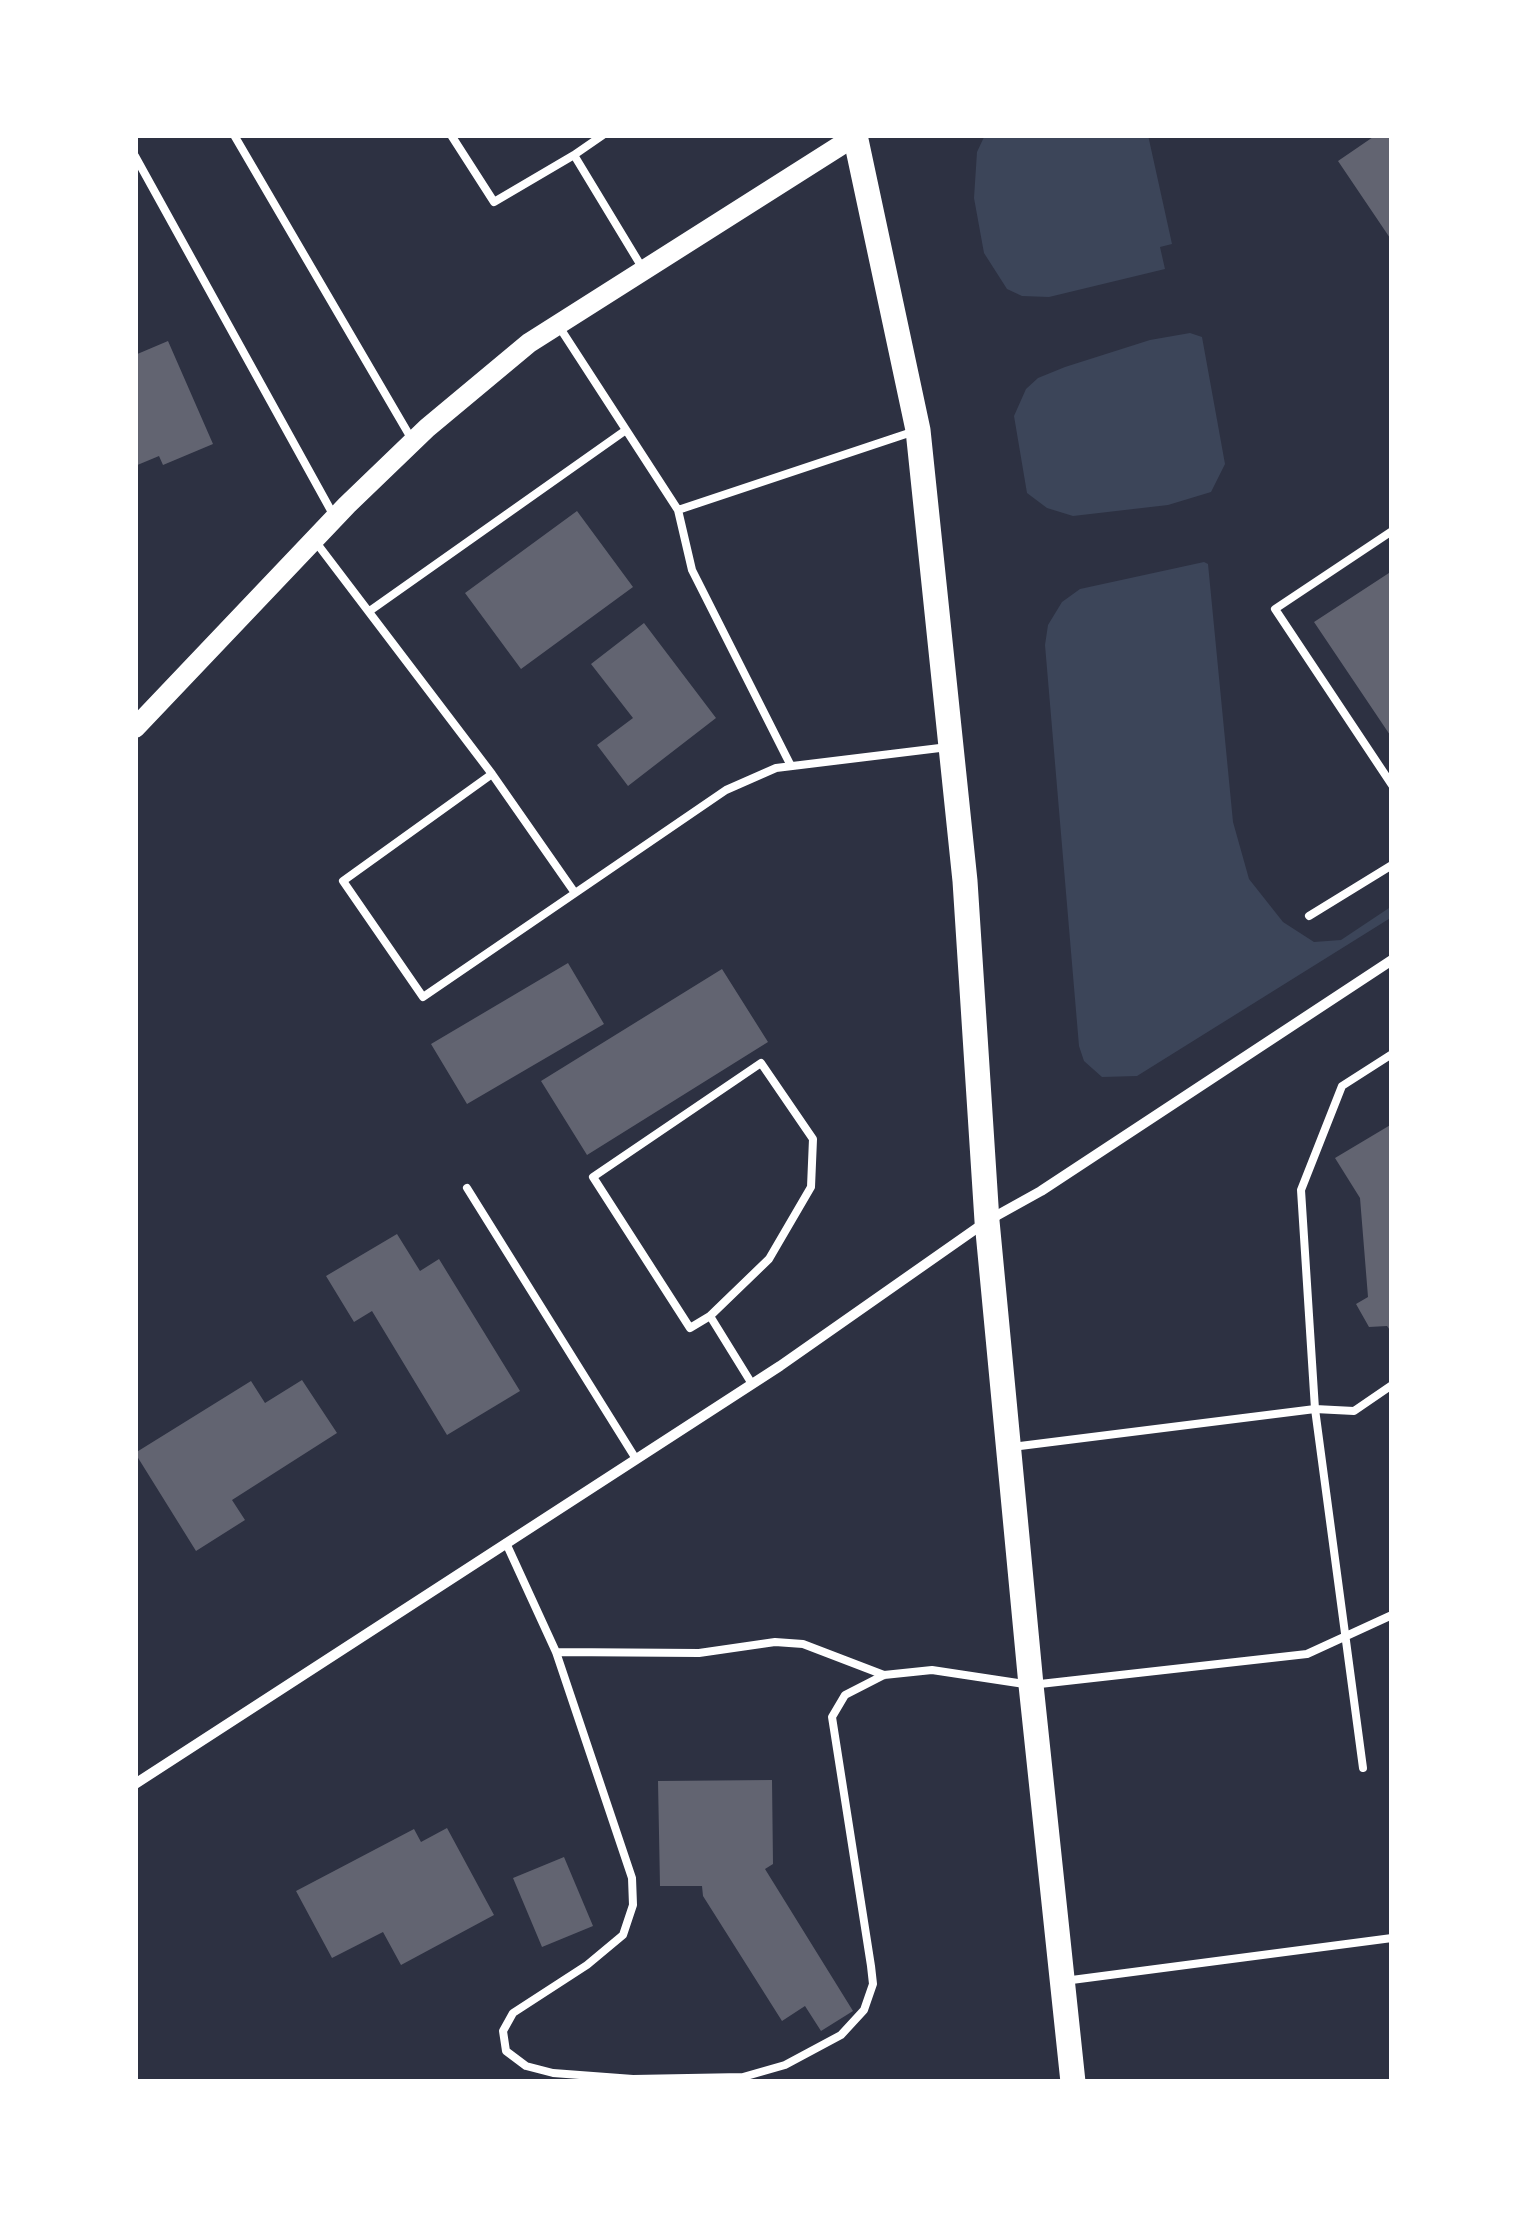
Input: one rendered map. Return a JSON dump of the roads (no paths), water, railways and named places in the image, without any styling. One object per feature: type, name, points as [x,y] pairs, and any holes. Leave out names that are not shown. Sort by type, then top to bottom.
[{"type":"main road","points":[[135,728],[335,518],[413,442],[529,343],[856,135],[918,430],[952,746],[1008,1447],[1074,2082]]},
{"type":"street","points":[[135,1784],[752,1384],[987,1221],[1041,1191],[1392,960]]},
{"type":"lane","points":[[234,135],[413,442]]},
{"type":"lane","points":[[451,135],[494,202],[603,135]]},
{"type":"lane","points":[[574,155],[645,272]]},
{"type":"lane","points":[[135,156],[335,518]]},
{"type":"lane","points":[[558,325],[678,510],[692,570],[791,766]]},
{"type":"lane","points":[[371,610],[626,430]]},
{"type":"lane","points":[[678,510],[918,430]]},
{"type":"lane","points":[[1392,530],[1275,609],[1392,785]]},
{"type":"lane","points":[[314,540],[371,610],[575,893]]},
{"type":"lane","points":[[492,774],[343,881],[424,996],[726,790],[791,766],[952,746]]},
{"type":"lane","points":[[1309,916],[1392,865]]},
{"type":"lane","points":[[1363,1768],[1315,1409],[1301,1190],[1342,1086],[1392,1054]]},
{"type":"lane","points":[[761,1063],[813,1138],[811,1187],[769,1259],[710,1316],[690,1328],[593,1176],[761,1063]]},
{"type":"lane","points":[[467,1188],[636,1459]]},
{"type":"lane","points":[[710,1316],[752,1384]]},
{"type":"lane","points":[[1008,1447],[1315,1409],[1354,1411],[1392,1385]]},
{"type":"lane","points":[[506,1543],[556,1652],[624,1847],[633,1905],[623,1935],[587,1965],[513,2013],[502,2030],[506,2051],[526,2066],[553,2073],[634,2079],[743,2078],[785,2066],[841,2035],[864,2010],[873,1984],[872,1966],[832,1717],[846,1695],[884,1675],[932,1670],[1031,1684],[1307,1654],[1392,1615]]},
{"type":"lane","points":[[556,1652],[699,1653],[775,1642],[803,1644],[884,1675]]},
{"type":"lane","points":[[1063,1981],[1392,1938]]}]
